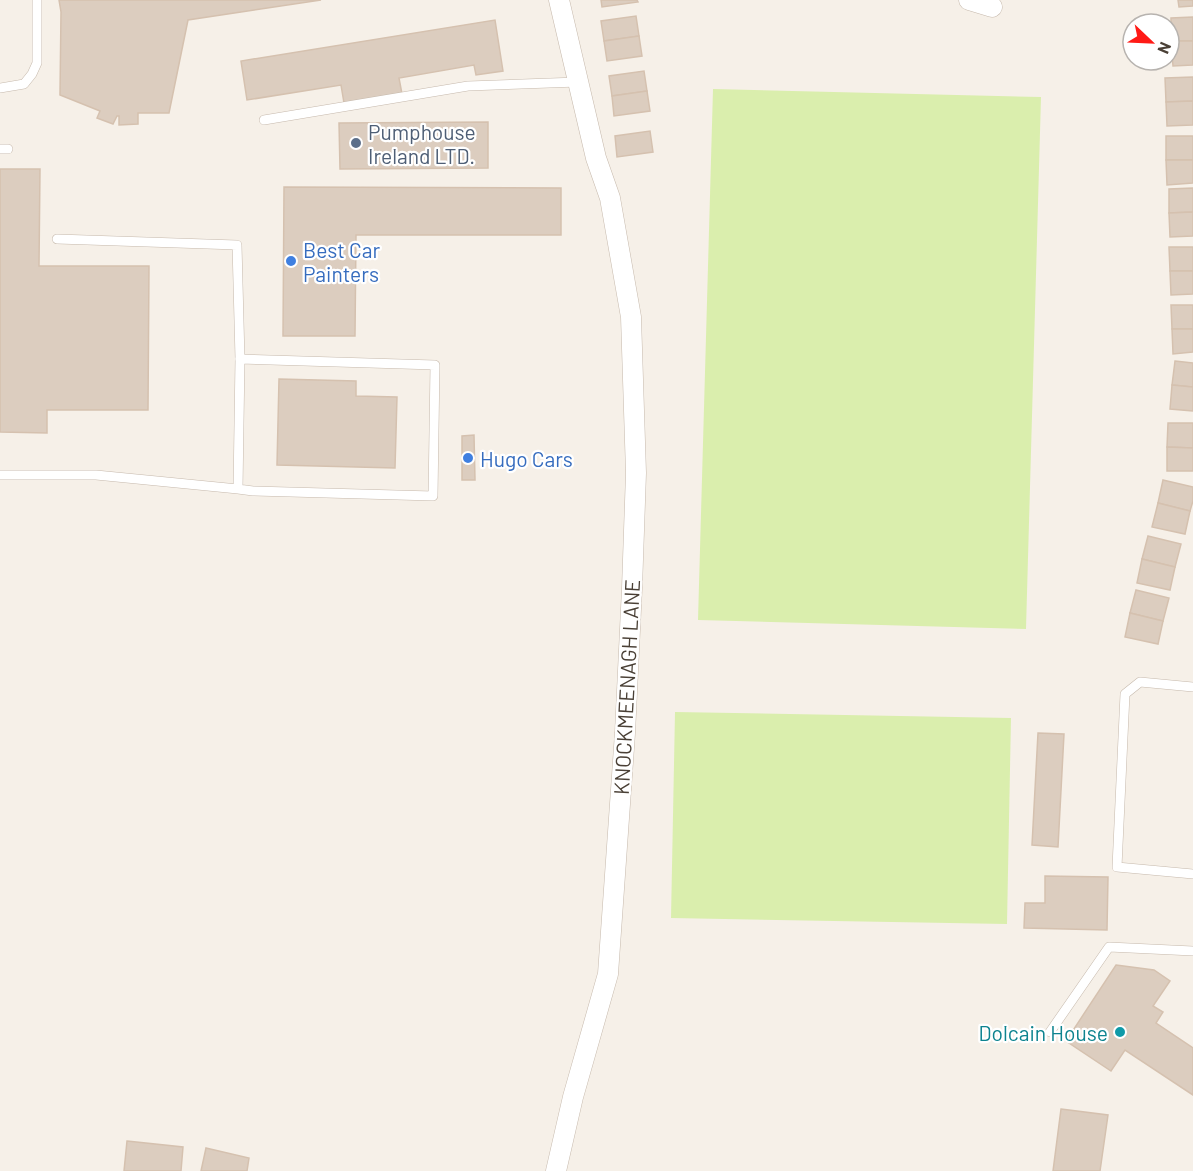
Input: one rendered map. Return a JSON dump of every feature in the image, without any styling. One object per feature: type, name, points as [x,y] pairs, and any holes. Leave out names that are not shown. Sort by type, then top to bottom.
[{"type":"street","name":"KNOCKMEENAGH LANE","points":[[556,1171],[573,1096],[608,974],[625,733],[636,473],[631,317],[610,198],[596,158],[559,0]]},
{"type":"street","points":[[969,0],[992,7]]},
{"type":"lane","points":[[0,88],[24,84],[37,63],[37,0]]},
{"type":"lane","points":[[264,120],[468,86],[578,82]]},
{"type":"lane","points":[[57,239],[237,244],[240,360],[238,489]]},
{"type":"lane","points":[[0,475],[96,476],[238,489],[433,496],[435,365],[240,360]]},
{"type":"lane","points":[[1193,687],[1140,682],[1125,694],[1117,867],[1193,874]]},
{"type":"lane","points":[[1050,1032],[1109,947],[1193,951]]},
{"type":"green space","points":[[713,89],[1041,97],[1026,629],[698,620]]},
{"type":"green space","points":[[675,712],[1011,718],[1007,924],[671,918]]},
{"type":"building","points":[[59,0],[321,0],[188,20],[169,113],[138,113],[138,124],[119,125],[119,116],[113,124],[97,118],[100,111],[60,95],[61,12]]},
{"type":"building","points":[[601,0],[637,0],[638,2],[602,7]]},
{"type":"building","points":[[1178,0],[1193,0],[1193,6],[1179,7]]},
{"type":"building","points":[[636,16],[639,36],[604,41],[601,21]]},
{"type":"building","points":[[1193,17],[1193,41],[1181,41],[1181,18]]},
{"type":"building","points":[[495,20],[503,71],[476,75],[474,65],[399,78],[402,94],[344,103],[341,85],[247,100],[241,61]]},
{"type":"building","points":[[639,36],[642,56],[607,61],[604,41]]},
{"type":"building","points":[[1181,41],[1193,41],[1193,65],[1181,66]]},
{"type":"building","points":[[644,71],[647,91],[612,96],[609,76]]},
{"type":"building","points":[[1193,77],[1193,101],[1166,102],[1165,78]]},
{"type":"building","points":[[647,91],[650,111],[614,116],[612,96]]},
{"type":"building","points":[[1193,101],[1193,125],[1167,126],[1166,102]]},
{"type":"building","points":[[488,122],[488,168],[340,169],[339,123]]},
{"type":"building","points":[[650,131],[653,152],[617,157],[615,136]]},
{"type":"building","points":[[1166,136],[1193,136],[1193,160],[1166,160]]},
{"type":"building","points":[[1166,160],[1193,160],[1193,183],[1167,185]]},
{"type":"building","points":[[0,169],[40,169],[39,266],[149,266],[148,410],[47,410],[47,433],[0,432]]},
{"type":"building","points":[[284,187],[561,188],[561,235],[356,235],[355,336],[283,336]]},
{"type":"building","points":[[1193,188],[1193,212],[1169,213],[1169,189]]},
{"type":"building","points":[[1193,212],[1193,236],[1170,237],[1169,213]]},
{"type":"building","points":[[1169,247],[1193,247],[1193,271],[1170,271]]},
{"type":"building","points":[[1170,271],[1193,271],[1193,294],[1171,295]]},
{"type":"building","points":[[1171,305],[1193,305],[1193,329],[1172,329]]},
{"type":"building","points":[[1172,329],[1193,329],[1193,352],[1173,354]]},
{"type":"building","points":[[1175,361],[1193,363],[1193,387],[1172,385]]},
{"type":"building","points":[[279,379],[356,381],[356,396],[397,397],[395,468],[277,465]]},
{"type":"building","points":[[1172,385],[1193,387],[1193,411],[1170,409]]},
{"type":"building","points":[[1168,423],[1193,423],[1193,448],[1167,447]]},
{"type":"building","name":"Hugo Cars","points":[[474,435],[475,480],[462,480],[462,436]]},
{"type":"building","points":[[1167,447],[1193,448],[1193,471],[1167,471]]},
{"type":"building","points":[[1163,480],[1193,487],[1190,511],[1158,503]]},
{"type":"building","points":[[1158,503],[1190,511],[1185,534],[1152,527]]},
{"type":"building","points":[[1148,536],[1181,544],[1175,567],[1142,559]]},
{"type":"building","points":[[1142,559],[1175,567],[1170,590],[1137,583]]},
{"type":"building","points":[[1136,590],[1169,598],[1163,621],[1130,613]]},
{"type":"building","points":[[1130,613],[1163,621],[1158,644],[1125,637]]},
{"type":"building","points":[[1038,733],[1064,734],[1058,847],[1032,845]]},
{"type":"building","points":[[1045,876],[1108,877],[1107,930],[1024,928],[1025,903],[1045,903]]},
{"type":"building","name":"Dolcain House","points":[[1116,965],[1154,970],[1170,981],[1153,1006],[1163,1012],[1156,1023],[1193,1048],[1193,1095],[1125,1050],[1111,1071],[1066,1041]]},
{"type":"building","points":[[1061,1109],[1108,1115],[1100,1171],[1053,1171]]},
{"type":"building","points":[[127,1141],[183,1147],[181,1171],[124,1171]]},
{"type":"building","points":[[206,1148],[249,1158],[247,1171],[201,1171]]},
{"type":"place","name":"Pumphouse Ireland LTD.","points":[[356,143]]},
{"type":"place","name":"Best Car Painters","points":[[291,261]]},
{"type":"place","name":"Hugo Cars","points":[[468,458]]},
{"type":"place","name":"Dolcain House","points":[[1120,1032]]}]
